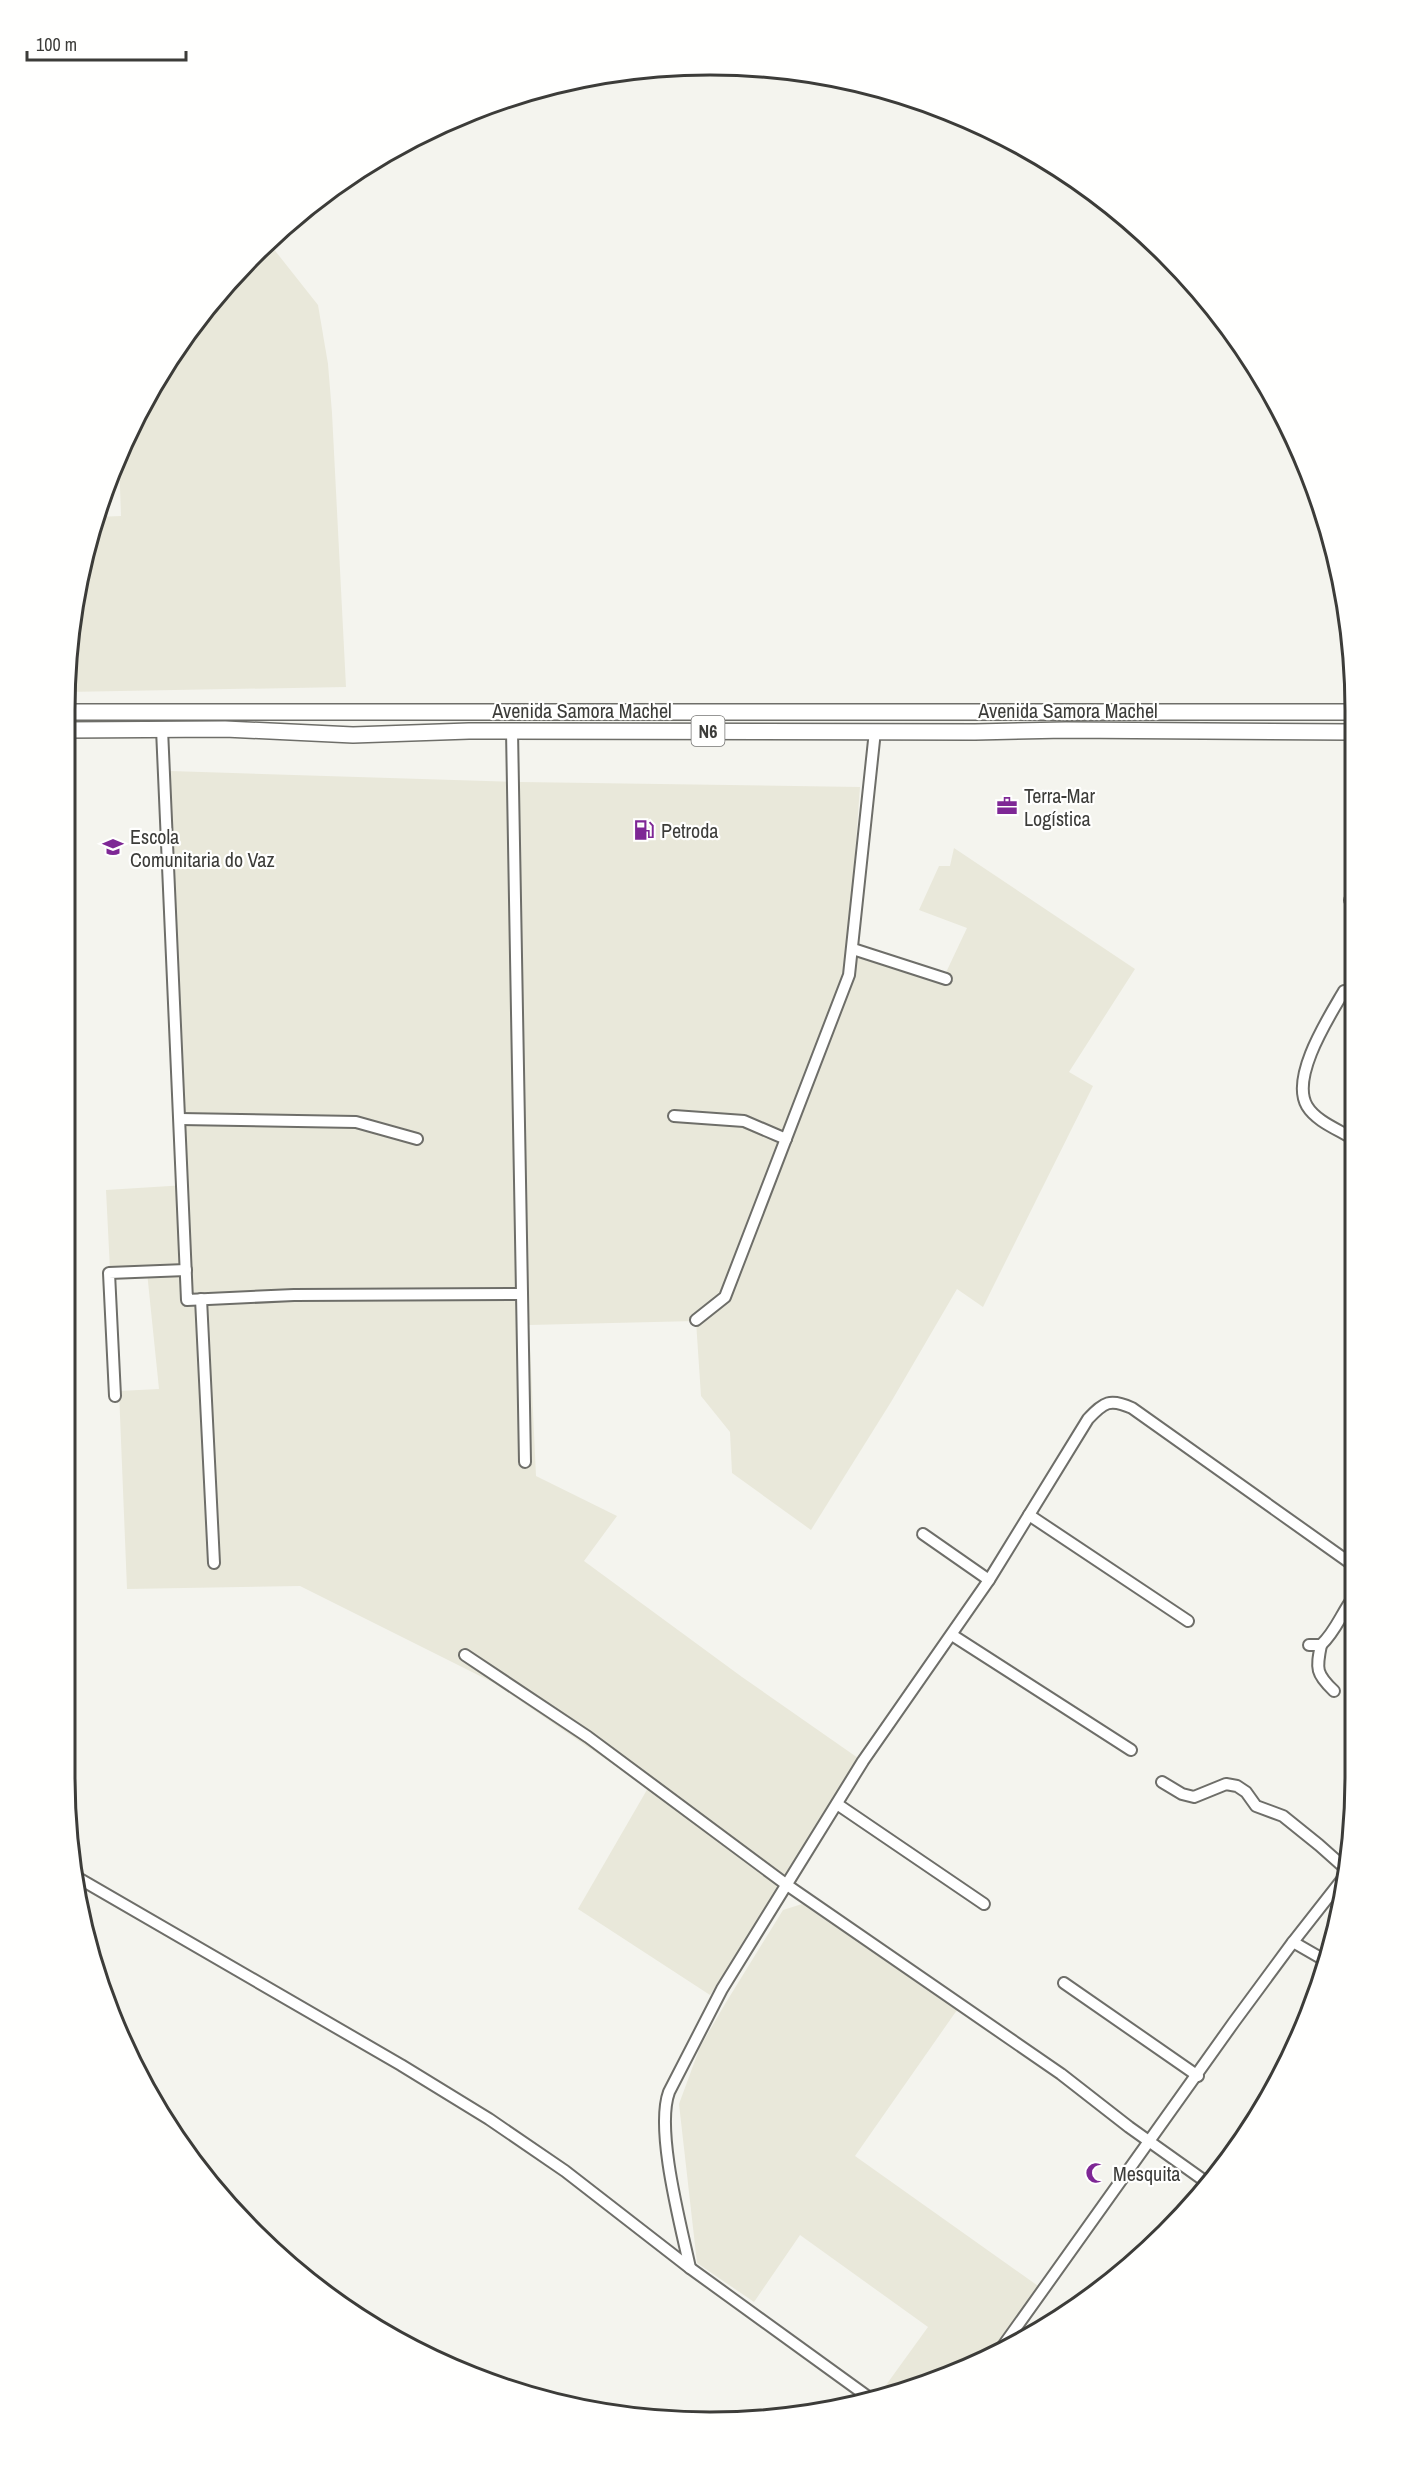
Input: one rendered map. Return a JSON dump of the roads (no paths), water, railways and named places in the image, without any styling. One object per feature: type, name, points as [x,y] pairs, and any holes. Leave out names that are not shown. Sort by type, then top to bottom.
[{"type":"highway","name":"Avenida Samora Machel","points":[[75,712],[1345,712]]},
{"type":"highway","name":"Avenida Samora Machel","points":[[75,730],[225,729],[353,735],[512,731],[1345,732]]},
{"type":"street","points":[[162,729],[187,1300],[294,1296],[522,1294]]},
{"type":"street","points":[[696,1320],[725,1297],[849,975],[875,730]]},
{"type":"street","points":[[512,731],[525,1462]]},
{"type":"street","points":[[853,949],[946,979]]},
{"type":"street","points":[[1344,991],[1304,1067],[1303,1089],[1306,1106],[1320,1119],[1345,1134]]},
{"type":"street","points":[[674,1116],[744,1122],[786,1139]]},
{"type":"street","points":[[180,1119],[356,1122],[417,1139]]},
{"type":"street","points":[[115,1395],[109,1273],[186,1270]]},
{"type":"street","points":[[201,1299],[214,1563]]},
{"type":"street","points":[[690,2268],[673,2187],[665,2131],[666,2098],[722,1989],[863,1761],[989,1580],[1088,1419],[1108,1402],[1120,1402],[1132,1408],[1345,1559]]},
{"type":"street","points":[[1029,1515],[1188,1621]]},
{"type":"street","points":[[923,1534],[989,1580]]},
{"type":"street","points":[[1334,1691],[1321,1679],[1318,1671],[1321,1646],[1338,1626],[1345,1613]]},
{"type":"street","points":[[952,1635],[1131,1750]]},
{"type":"street","points":[[1309,1645],[1321,1646]]},
{"type":"street","points":[[465,1655],[588,1737],[787,1885],[1061,2074],[1202,2179]]},
{"type":"street","points":[[1162,1782],[1182,1794],[1194,1797],[1226,1784],[1237,1786],[1246,1792],[1256,1806],[1283,1816],[1339,1863]]},
{"type":"street","points":[[837,1804],[984,1904]]},
{"type":"street","points":[[84,1881],[489,2119],[565,2171],[690,2268],[863,2393]]},
{"type":"street","points":[[1009,2337],[1293,1942],[1335,1888]]},
{"type":"street","points":[[1293,1942],[1318,1957]]},
{"type":"street","points":[[1064,1983],[1198,2076]]},
{"type":"place","name":"Terra-Mar Logística","points":[[1007,806]]},
{"type":"place","name":"Petroda","points":[[644,830]]},
{"type":"place","name":"Escola Comunitaria do Vaz","points":[[113,847]]},
{"type":"place","name":"Mesquita","points":[[1096,2173]]}]
